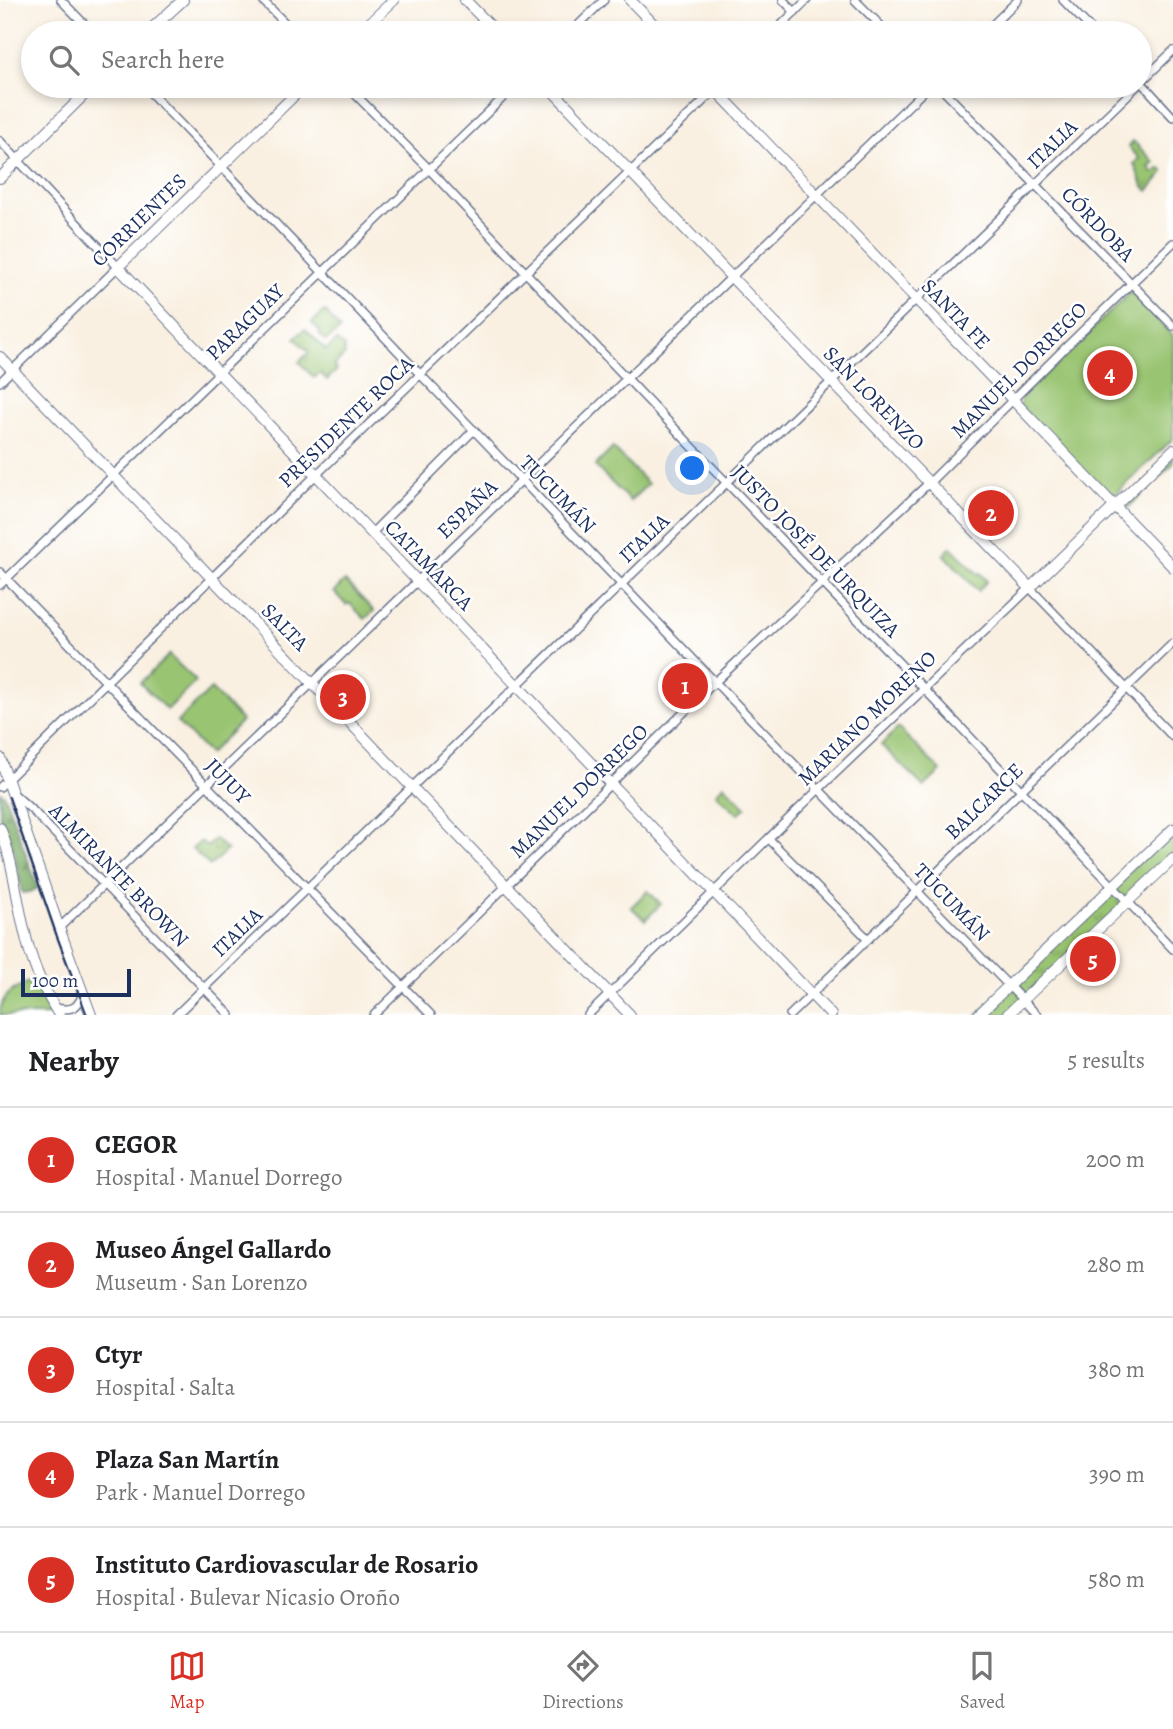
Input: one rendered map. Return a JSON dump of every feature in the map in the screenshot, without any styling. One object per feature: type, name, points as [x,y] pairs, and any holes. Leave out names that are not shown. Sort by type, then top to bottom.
[{"type":"main road","points":[[160,21],[183,0]]},
{"type":"main road","points":[[372,21],[394,0]]},
{"type":"main road","points":[[465,0],[485,21]]},
{"type":"main road","points":[[630,0],[650,21]]},
{"type":"main road","points":[[0,178],[81,98]]},
{"type":"main road","name":"CORRIENTES","points":[[118,267],[292,98]]},
{"type":"main road","name":"SAN LORENZO","points":[[559,98],[1030,588]]},
{"type":"main road","name":"SANTA FE","points":[[726,98],[1173,567]]},
{"type":"main road","name":"CATAMARCA","points":[[118,267],[831,1015]]},
{"type":"main road","name":"SALTA","points":[[0,357],[630,1015]]},
{"type":"main road","name":"MARIANO MORENO","points":[[1030,588],[1173,450]]},
{"type":"main road","points":[[0,758],[3,784],[10,791],[91,1015]]},
{"type":"main road","points":[[0,828],[12,865],[33,961],[57,1012]]},
{"type":"main road","points":[[978,1015],[1173,830]]},
{"type":"main road","points":[[1007,1015],[1173,859]]},
{"type":"street","points":[[61,0],[81,21]]},
{"type":"street","points":[[262,0],[283,21]]},
{"type":"street","points":[[582,21],[604,0]]},
{"type":"street","points":[[783,0],[795,12]]},
{"type":"street","points":[[786,21],[807,0]]},
{"type":"street","points":[[855,0],[876,21]]},
{"type":"street","points":[[996,21],[1018,0]]},
{"type":"street","points":[[1063,0],[1083,21]]},
{"type":"street","name":"ITALIA","points":[[1152,71],[1173,51]]},
{"type":"street","points":[[1152,96],[1173,117]]},
{"type":"street","name":"TUCUMÁN","points":[[155,98],[1037,1015]]},
{"type":"street","name":"JUSTO JOSÉ DE URQUIZA","points":[[359,98],[1173,949]]},
{"type":"street","name":"PARAGUAY","points":[[0,585],[503,98]]},
{"type":"street","name":"PRESIDENTE ROCA","points":[[3,784],[316,475],[705,98]]},
{"type":"street","name":"ESPAÑA","points":[[59,928],[917,98]]},
{"type":"street","name":"CÓRDOBA","points":[[951,98],[1173,326]]},
{"type":"street","name":"ITALIA","points":[[176,1015],[1124,98]]},
{"type":"street","name":"CATAMARCA","points":[[0,141],[118,267]]},
{"type":"street","name":"MANUEL DORREGO","points":[[374,1015],[715,682],[929,483],[1173,243]]},
{"type":"street","name":"CORRIENTES","points":[[0,382],[118,267]]},
{"type":"street","points":[[372,533],[474,430]]},
{"type":"street","name":"JUJUY","points":[[0,572],[432,1015]]},
{"type":"street","name":"SAN LORENZO","points":[[1030,588],[1173,737]]},
{"type":"street","name":"MARIANO MORENO","points":[[588,1015],[1030,588]]},
{"type":"street","name":"BALCARCE","points":[[790,1015],[1173,643]]},
{"type":"street","name":"ALMIRANTE BROWN","points":[[10,791],[34,812],[230,1015]]},
{"type":"street","points":[[769,839],[868,939]]},
{"type":"street","points":[[57,1012],[71,1009],[83,993]]},
{"type":"green space","points":[[1133,141],[1154,162],[1149,167],[1154,173],[1160,168],[1164,172],[1148,191],[1143,186],[1134,164],[1139,158],[1128,147]]},
{"type":"green space","points":[[1131,292],[1173,336],[1173,439],[1109,500],[1020,406],[1020,398]]},
{"type":"green space","points":[[326,312],[340,330],[326,341],[312,323]]},
{"type":"green space","points":[[305,329],[326,350],[337,341],[344,346],[345,355],[334,366],[337,370],[327,380],[320,373],[314,378],[299,362],[309,352],[295,338]]},
{"type":"green space","points":[[613,448],[648,484],[630,501],[595,466]]},
{"type":"green space","points":[[1173,458],[1173,464],[1128,508],[1125,504]]},
{"type":"green space","points":[[951,547],[987,581],[978,591],[944,554]]},
{"type":"green space","points":[[345,581],[374,611],[365,619],[334,592]]},
{"type":"green space","points":[[169,655],[196,681],[167,710],[140,683]]},
{"type":"green space","points":[[211,689],[242,721],[209,754],[177,722]]},
{"type":"green space","points":[[898,728],[941,771],[924,787],[881,745]]},
{"type":"green space","points":[[724,785],[746,807],[738,814],[716,793]]},
{"type":"green space","points":[[0,792],[7,801],[38,888],[30,892],[22,893],[14,852],[0,816]]},
{"type":"green space","points":[[1173,829],[1173,859],[1007,1015],[978,1015]]},
{"type":"green space","points":[[215,839],[227,850],[210,866],[192,849],[201,841],[207,847]]},
{"type":"green space","points":[[648,891],[661,904],[645,920],[631,907]]},
{"type":"green space","points":[[29,982],[35,984],[52,1015],[0,1015],[2,1003],[8,994]]},
{"type":"tram line","points":[[9,797],[87,1015]]},
{"type":"place","name":"Plaza San Martín","points":[[1110,373]]},
{"type":"place","name":"Museo Ángel Gallardo","points":[[991,513]]},
{"type":"place","name":"CEGOR","points":[[685,686]]},
{"type":"place","name":"Ctyr","points":[[343,697]]},
{"type":"place","name":"Instituto Cardiovascular de Rosario","points":[[1093,959]]}]
